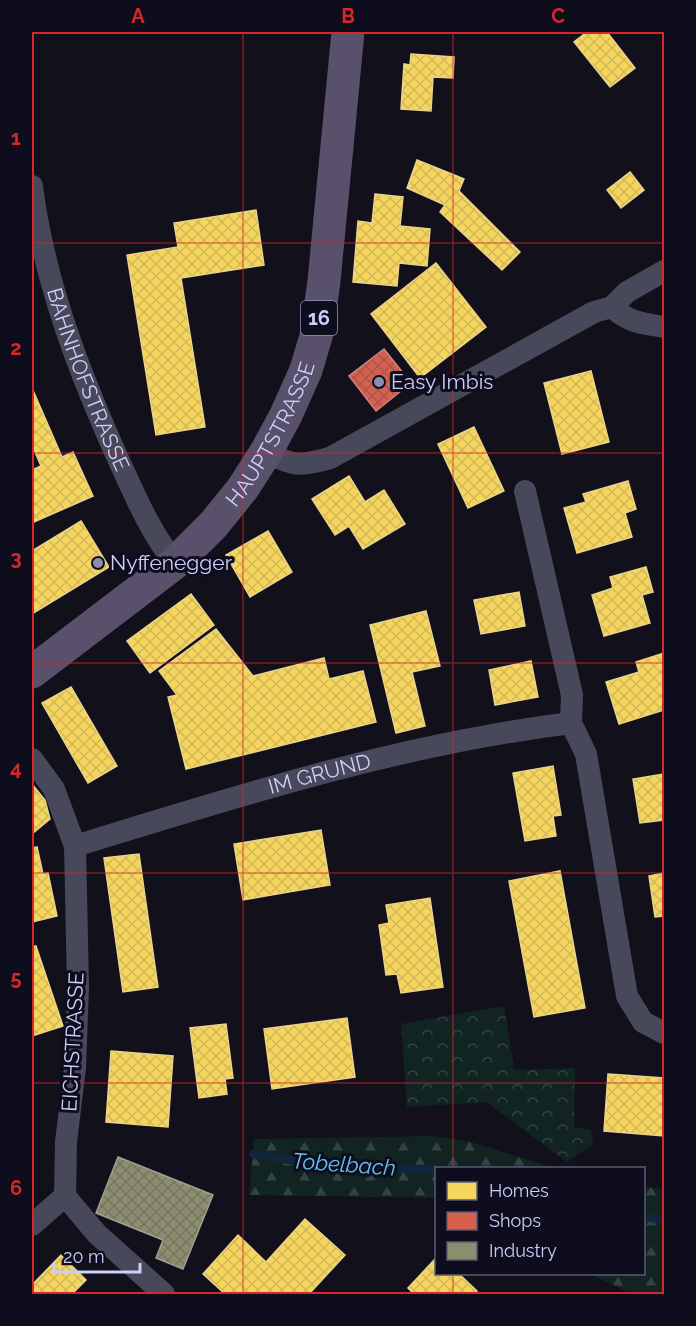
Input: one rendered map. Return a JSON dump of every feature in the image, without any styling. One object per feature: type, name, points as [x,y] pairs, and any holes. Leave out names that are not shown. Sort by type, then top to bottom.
[{"type":"main road","name":"HAUPTSTRASSE","points":[[32,672],[175,563],[214,524],[243,488],[286,415],[306,370],[317,333],[348,32]]},
{"type":"street","name":"BAHNHOFSTRASSE","points":[[32,186],[37,222],[56,299],[85,383],[147,519],[162,546],[175,563]]},
{"type":"street","points":[[266,452],[287,463],[304,465],[330,458],[594,312],[612,307],[627,292],[664,271]]},
{"type":"street","points":[[612,307],[622,317],[633,322],[664,327]]},
{"type":"street","points":[[525,491],[572,695],[571,723],[586,753],[627,996],[643,1022],[664,1033]]},
{"type":"street","name":"IM GRUND","points":[[75,846],[337,768],[524,729],[571,723]]},
{"type":"street","name":"EICHSTRASSE","points":[[32,759],[54,789],[75,846],[78,988],[75,1068],[66,1142],[65,1196]]},
{"type":"street","points":[[32,1225],[65,1196],[97,1234],[164,1294]]},
{"type":"green space","points":[[504,1006],[514,1070],[575,1068],[574,1127],[591,1130],[593,1144],[567,1162],[486,1102],[407,1107],[401,1024]]},
{"type":"green space","points":[[433,1136],[471,1142],[551,1167],[435,1167],[435,1198],[249,1195],[254,1139]]},
{"type":"green space","points":[[645,1187],[664,1189],[664,1294],[632,1294],[592,1275],[645,1275]]},
{"type":"building: Homes","points":[[587,32],[607,32],[635,68],[610,87],[574,42]]},
{"type":"building: Homes","points":[[411,54],[454,57],[453,78],[433,77],[431,111],[401,109],[404,64],[410,65]]},
{"type":"building: Homes","points":[[417,160],[464,179],[459,191],[520,252],[502,270],[440,212],[445,205],[407,188]]},
{"type":"building: Homes","points":[[630,172],[644,190],[621,208],[607,190]]},
{"type":"building: Homes","points":[[375,194],[403,197],[400,226],[430,229],[427,266],[399,263],[397,286],[353,282],[358,221],[372,223]]},
{"type":"building: Homes","points":[[256,210],[264,265],[181,278],[205,427],[156,435],[127,255],[178,247],[174,223]]},
{"type":"building: Homes","points":[[436,263],[486,327],[420,378],[371,314]]},
{"type":"building: Homes","points":[[591,371],[609,442],[562,454],[544,383]]},
{"type":"building: Homes","points":[[32,388],[62,457],[73,452],[93,496],[34,522],[32,517],[32,470],[41,466],[32,445]]},
{"type":"building: Homes","points":[[474,427],[504,491],[468,508],[438,444]]},
{"type":"building: Homes","points":[[349,476],[365,502],[384,490],[405,524],[363,549],[349,526],[335,535],[312,499]]},
{"type":"building: Homes","points":[[628,481],[636,509],[625,513],[632,537],[577,553],[564,508],[586,502],[583,494]]},
{"type":"building: Homes","points":[[81,521],[109,567],[32,614],[32,551]]},
{"type":"building: Homes","points":[[268,531],[292,572],[250,597],[226,555]]},
{"type":"building: Homes","points":[[646,567],[653,592],[642,595],[650,623],[604,636],[592,595],[613,588],[610,577]]},
{"type":"building: Homes","points":[[519,592],[525,626],[481,634],[474,600]]},
{"type":"building: Homes","points":[[191,594],[214,625],[150,673],[127,641]]},
{"type":"building: Homes","points":[[426,611],[440,666],[412,672],[425,726],[396,733],[370,625]]},
{"type":"building: Homes","points":[[216,629],[253,676],[324,658],[329,679],[363,671],[376,722],[186,769],[168,697],[177,695],[159,671]]},
{"type":"building: Homes","points":[[664,653],[664,683],[662,683],[664,710],[619,724],[606,682],[639,672],[636,662]]},
{"type":"building: Homes","points":[[531,661],[538,697],[495,705],[489,670]]},
{"type":"building: Homes","points":[[71,687],[117,766],[88,783],[42,703]]},
{"type":"building: Homes","points":[[553,766],[561,815],[553,816],[556,836],[525,841],[513,773]]},
{"type":"building: Homes","points":[[664,774],[664,820],[640,823],[633,779]]},
{"type":"building: Homes","points":[[32,784],[45,800],[50,819],[32,834]]},
{"type":"building: Homes","points":[[321,830],[330,885],[243,900],[234,844]]},
{"type":"building: Homes","points":[[37,847],[43,874],[48,873],[57,916],[32,922],[32,848]]},
{"type":"building: Homes","points":[[139,854],[158,987],[123,992],[104,858]]},
{"type":"building: Homes","points":[[560,871],[585,1008],[534,1017],[509,881]]},
{"type":"building: Homes","points":[[664,873],[664,916],[655,917],[649,876]]},
{"type":"building: Homes","points":[[430,898],[443,987],[401,993],[397,974],[386,975],[379,925],[389,923],[386,905]]},
{"type":"building: Homes","points":[[36,946],[63,1026],[32,1036],[32,947]]},
{"type":"building: Homes","points":[[347,1018],[355,1077],[272,1089],[264,1029]]},
{"type":"building: Homes","points":[[226,1024],[233,1078],[225,1079],[227,1094],[199,1098],[190,1028]]},
{"type":"building: Homes","points":[[111,1051],[173,1056],[168,1127],[106,1122]]},
{"type":"building: Homes","points":[[608,1074],[664,1078],[664,1136],[604,1131]]},
{"type":"building: Homes","points":[[305,1219],[345,1255],[309,1294],[225,1294],[203,1274],[238,1235],[266,1262]]},
{"type":"building: Homes","points":[[61,1255],[86,1280],[72,1294],[37,1294],[32,1289],[32,1285]]},
{"type":"building: Homes","points":[[435,1259],[435,1275],[460,1275],[477,1291],[474,1294],[414,1294],[408,1288]]},
{"type":"building: Shops","points":[[384,349],[411,383],[376,411],[349,376]]},
{"type":"building: Industry","points":[[118,1157],[213,1195],[183,1269],[156,1258],[163,1240],[96,1213]]},
{"type":"waterway","name":"Tobelbach","points":[[253,1154],[344,1166],[435,1169]]},
{"type":"waterway","name":"Tobelbach","points":[[645,1217],[664,1220]]},
{"type":"place","name":"Easy Imbis","points":[[379,382]]},
{"type":"place","name":"Nyffenegger","points":[[98,563]]}]
